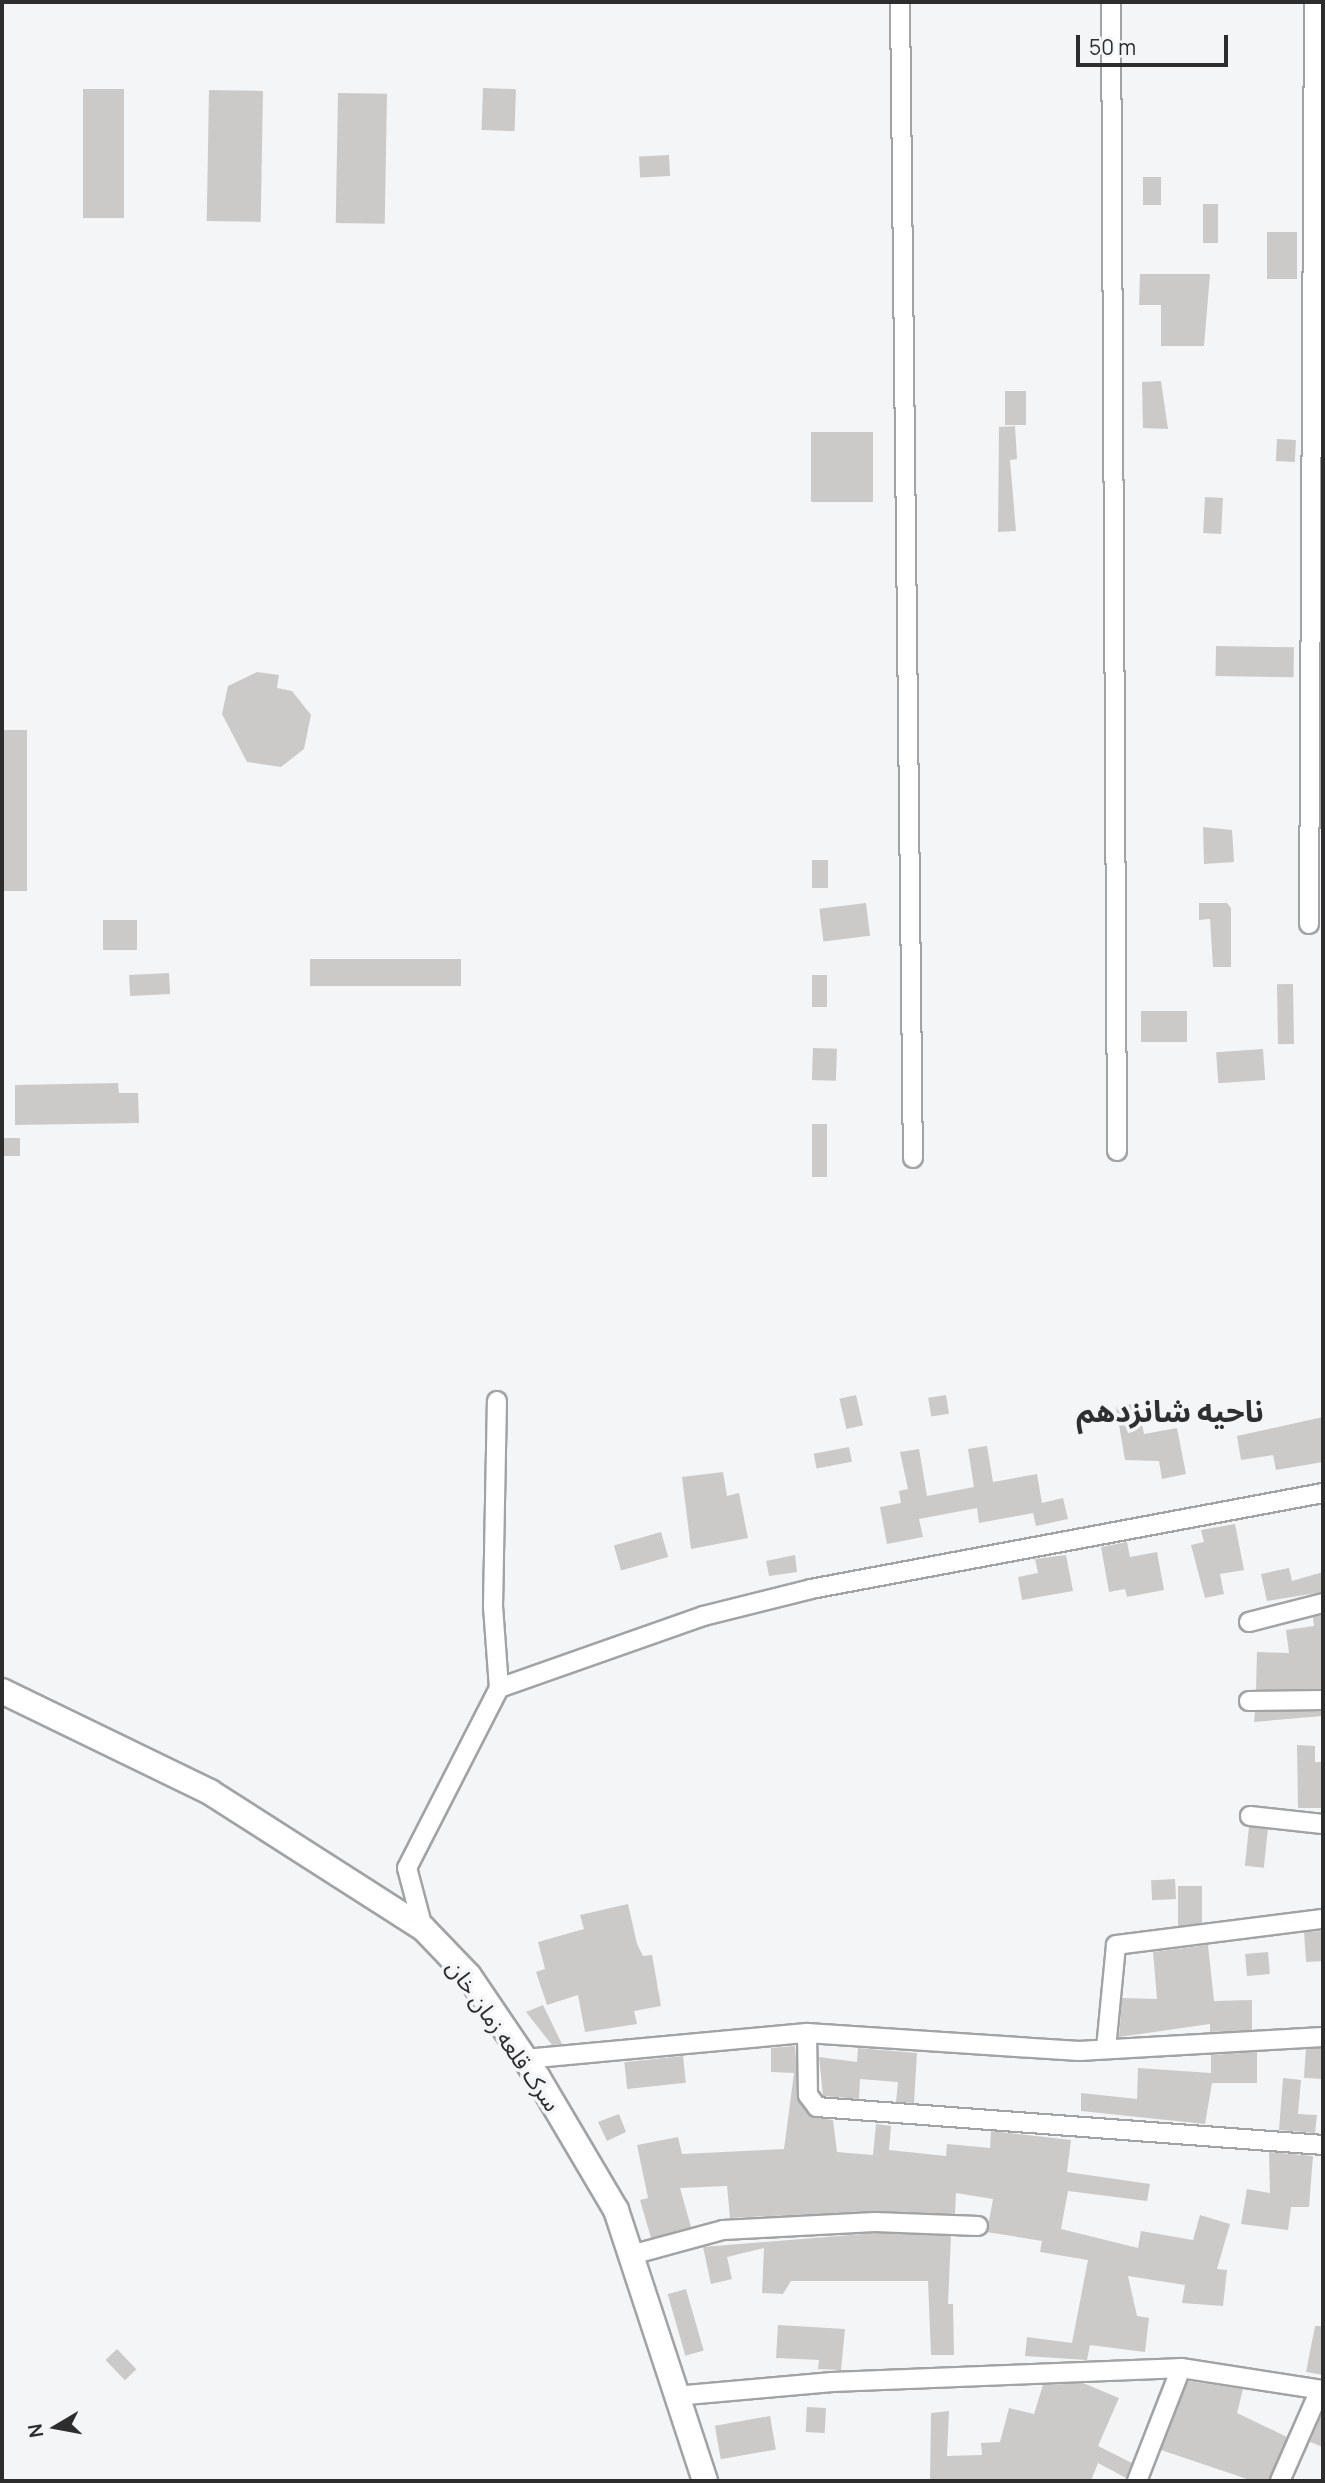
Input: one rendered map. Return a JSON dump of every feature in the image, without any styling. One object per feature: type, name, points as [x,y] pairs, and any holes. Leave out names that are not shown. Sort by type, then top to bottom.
[{"type":"street","points":[[900,2],[913,1158]]},
{"type":"street","points":[[1111,2],[1117,1151]]},
{"type":"street","points":[[1309,924],[1314,2]]},
{"type":"street","points":[[423,1928],[407,1868],[499,1688],[493,1606],[497,1401]]},
{"type":"street","points":[[499,1688],[703,1616],[811,1589],[1323,1493]]},
{"type":"street","points":[[1249,1622],[1323,1603]]},
{"type":"street","name":"سرک قلعه زمان خان","points":[[2,1691],[210,1792],[423,1928],[469,1976],[526,2059],[616,2210],[705,2481]]},
{"type":"street","points":[[1250,1701],[1323,1700]]},
{"type":"street","points":[[1250,1816],[1323,1824]]},
{"type":"street","points":[[1106,2049],[1116,1945],[1323,1919]]},
{"type":"street","points":[[807,2034],[807,2095],[817,2107],[1323,2146]]},
{"type":"street","points":[[526,2059],[807,2034],[944,2046],[1106,2049],[1323,2037]]},
{"type":"street","points":[[631,2255],[723,2230],[875,2222],[978,2226]]},
{"type":"street","points":[[1137,2481],[1181,2368]]},
{"type":"street","points":[[675,2396],[705,2389],[1181,2368],[1322,2390],[1280,2481]]},
{"type":"building","points":[[483,88],[516,89],[515,131],[482,130]]},
{"type":"building","points":[[83,89],[124,89],[124,218],[83,218]]},
{"type":"building","points":[[209,90],[263,91],[261,222],[207,221]]},
{"type":"building","points":[[338,93],[387,94],[385,224],[336,223]]},
{"type":"building","points":[[669,155],[670,176],[640,178],[639,157]]},
{"type":"building","points":[[1143,177],[1161,177],[1161,205],[1143,205]]},
{"type":"building","points":[[1203,204],[1218,204],[1218,243],[1203,243]]},
{"type":"building","points":[[1267,232],[1297,232],[1297,279],[1267,279]]},
{"type":"building","points":[[1140,274],[1210,274],[1204,346],[1161,346],[1161,305],[1139,305]]},
{"type":"building","points":[[1161,381],[1168,429],[1143,428],[1142,382]]},
{"type":"building","points":[[1005,391],[1026,391],[1026,425],[1005,425]]},
{"type":"building","points":[[1015,426],[1017,459],[1010,460],[1016,531],[998,532],[999,427]]},
{"type":"building","points":[[811,432],[873,432],[873,502],[811,502]]},
{"type":"building","points":[[1277,439],[1296,440],[1295,462],[1276,461]]},
{"type":"building","points":[[1205,497],[1223,498],[1221,534],[1203,533]]},
{"type":"building","points":[[1216,646],[1294,647],[1293,677],[1215,676]]},
{"type":"building","points":[[257,672],[279,675],[277,688],[292,691],[311,715],[304,749],[281,767],[247,762],[222,714],[228,686]]},
{"type":"building","points":[[2,730],[27,730],[27,891],[2,891]]},
{"type":"building","points":[[1203,827],[1232,830],[1234,862],[1204,864]]},
{"type":"building","points":[[812,860],[828,860],[828,888],[812,888]]},
{"type":"building","points":[[866,903],[870,936],[823,941],[819,909]]},
{"type":"building","points":[[1199,903],[1227,903],[1231,908],[1231,967],[1213,967],[1210,919],[1199,920]]},
{"type":"building","points":[[103,920],[137,920],[137,950],[103,950]]},
{"type":"building","points":[[310,959],[461,959],[461,986],[310,986]]},
{"type":"building","points":[[169,973],[170,994],[130,996],[129,975]]},
{"type":"building","points":[[812,975],[827,975],[827,1007],[812,1007]]},
{"type":"building","points":[[1277,984],[1293,984],[1294,1044],[1278,1044]]},
{"type":"building","points":[[1141,1011],[1187,1011],[1187,1042],[1141,1042]]},
{"type":"building","points":[[813,1048],[837,1049],[836,1081],[812,1080]]},
{"type":"building","points":[[1263,1049],[1265,1080],[1218,1083],[1216,1052]]},
{"type":"building","points":[[118,1083],[119,1093],[138,1093],[139,1123],[15,1125],[15,1085]]},
{"type":"building","points":[[812,1124],[827,1124],[827,1177],[812,1177]]},
{"type":"building","points":[[2,1138],[20,1138],[20,1156],[2,1156]]},
{"type":"building","points":[[856,1395],[863,1425],[846,1429],[839,1399]]},
{"type":"building","points":[[946,1395],[949,1414],[931,1417],[928,1398]]},
{"type":"building","points":[[1138,1403],[1144,1434],[1177,1428],[1186,1474],[1162,1479],[1159,1461],[1125,1460],[1116,1407]]},
{"type":"building","points":[[1323,1417],[1323,1462],[1276,1470],[1273,1455],[1241,1460],[1237,1436]]},
{"type":"building","points":[[987,1446],[993,1482],[1037,1474],[1042,1503],[1063,1498],[1068,1519],[1036,1526],[1033,1513],[979,1523],[977,1508],[919,1519],[923,1537],[887,1544],[880,1507],[901,1503],[899,1491],[908,1489],[900,1452],[919,1449],[927,1496],[974,1487],[968,1449]]},
{"type":"building","points":[[849,1447],[852,1462],[817,1469],[814,1454]]},
{"type":"building","points":[[723,1472],[727,1496],[739,1493],[748,1538],[691,1549],[682,1477]]},
{"type":"building","points":[[1235,1524],[1244,1570],[1220,1574],[1224,1594],[1205,1598],[1191,1545],[1204,1542],[1201,1530]]},
{"type":"building","points":[[661,1532],[668,1557],[621,1570],[614,1546]]},
{"type":"building","points":[[1127,1542],[1130,1557],[1157,1552],[1164,1590],[1127,1597],[1125,1589],[1109,1592],[1101,1547]]},
{"type":"building","points":[[795,1555],[797,1572],[769,1576],[766,1561]]},
{"type":"building","points":[[1066,1555],[1073,1591],[1022,1600],[1018,1577],[1038,1573],[1035,1559]]},
{"type":"building","points":[[1289,1568],[1292,1581],[1323,1572],[1323,1592],[1267,1601],[1261,1574]]},
{"type":"building","points":[[1323,1615],[1323,1689],[1256,1690],[1257,1652],[1289,1653],[1286,1630],[1314,1626],[1313,1617]]},
{"type":"building","points":[[1322,1711],[1322,1716],[1254,1722],[1255,1712]]},
{"type":"building","points":[[1297,1745],[1315,1746],[1315,1762],[1323,1762],[1323,1808],[1298,1808]]},
{"type":"building","points":[[1249,1827],[1268,1829],[1264,1868],[1245,1866]]},
{"type":"building","points":[[1175,1879],[1176,1899],[1152,1900],[1151,1880]]},
{"type":"building","points":[[1178,1886],[1202,1886],[1202,1926],[1178,1926]]},
{"type":"building","points":[[628,1904],[637,1944],[643,1956],[652,1955],[661,2006],[634,2011],[637,2024],[585,2032],[578,1995],[547,2005],[536,1972],[545,1969],[538,1942],[584,1929],[580,1915]]},
{"type":"building","points":[[1321,1931],[1323,1961],[1306,1962],[1304,1932]]},
{"type":"building","points":[[1208,1945],[1214,2001],[1252,2000],[1252,2030],[1210,2032],[1210,2024],[1119,2037],[1122,1998],[1157,1999],[1153,1952]]},
{"type":"building","points":[[1268,1952],[1270,1974],[1247,1976],[1245,1954]]},
{"type":"building","points":[[543,2005],[562,2044],[552,2045],[526,2012]]},
{"type":"building","points":[[795,2046],[799,2101],[811,2117],[833,2120],[837,2152],[873,2155],[876,2124],[891,2126],[889,2150],[946,2156],[947,2144],[990,2148],[991,2131],[1071,2140],[1067,2172],[1150,2184],[1147,2201],[1068,2191],[1061,2229],[1138,2248],[1141,2231],[1193,2240],[1200,2215],[1230,2224],[1217,2269],[1227,2270],[1223,2306],[1182,2303],[1185,2285],[1128,2276],[1137,2316],[1149,2318],[1145,2352],[1090,2345],[1087,2360],[1025,2356],[1027,2337],[1072,2343],[1088,2260],[1040,2252],[1042,2241],[987,2232],[993,2199],[956,2193],[955,2214],[874,2211],[730,2218],[727,2186],[680,2188],[691,2227],[651,2238],[640,2200],[648,2198],[637,2145],[678,2137],[682,2154],[784,2149],[794,2073],[771,2072],[771,2048]]},
{"type":"building","points":[[1306,2047],[1323,2048],[1321,2079],[1304,2078]]},
{"type":"building","points":[[858,2048],[917,2053],[914,2103],[896,2102],[898,2082],[860,2079],[859,2099],[823,2096],[819,2057],[857,2062]]},
{"type":"building","points":[[1257,2052],[1257,2083],[1212,2083],[1205,2124],[1081,2111],[1081,2093],[1137,2099],[1138,2068],[1211,2073],[1211,2055]]},
{"type":"building","points":[[683,2056],[686,2083],[627,2089],[624,2062]]},
{"type":"building","points":[[1283,2078],[1301,2080],[1298,2114],[1317,2115],[1315,2133],[1279,2130]]},
{"type":"building","points":[[619,2114],[626,2132],[607,2141],[598,2122]]},
{"type":"building","points":[[1269,2152],[1313,2156],[1309,2207],[1291,2207],[1288,2230],[1241,2224],[1247,2189],[1270,2193]]},
{"type":"building","points":[[875,2233],[951,2236],[948,2304],[953,2304],[954,2355],[931,2355],[928,2281],[791,2281],[783,2294],[762,2293],[764,2248],[727,2257],[732,2279],[711,2284],[703,2247]]},
{"type":"building","points":[[686,2289],[704,2351],[685,2356],[668,2294]]},
{"type":"building","points":[[778,2325],[845,2329],[841,2370],[818,2369],[819,2360],[776,2358]]},
{"type":"building","points":[[1315,2326],[1323,2326],[1323,2375],[1306,2372]]},
{"type":"building","points":[[117,2349],[136,2369],[125,2380],[105,2360]]},
{"type":"building","points":[[1188,2381],[1243,2389],[1237,2413],[1287,2437],[1269,2481],[1253,2481],[1161,2450]]},
{"type":"building","points":[[1083,2383],[1119,2398],[1098,2446],[1132,2463],[1126,2478],[1098,2463],[1091,2481],[930,2481],[931,2413],[949,2411],[947,2456],[982,2455],[981,2443],[1000,2442],[1009,2408],[1034,2414],[1043,2385]]},
{"type":"building","points":[[807,2407],[826,2408],[825,2433],[806,2432]]},
{"type":"building","points":[[1323,2411],[1323,2447],[1310,2442]]},
{"type":"building","points":[[770,2416],[776,2449],[721,2459],[715,2426]]},
{"type":"district","name":"ناحیه شانزدهم","points":[[1170,1411]]}]
